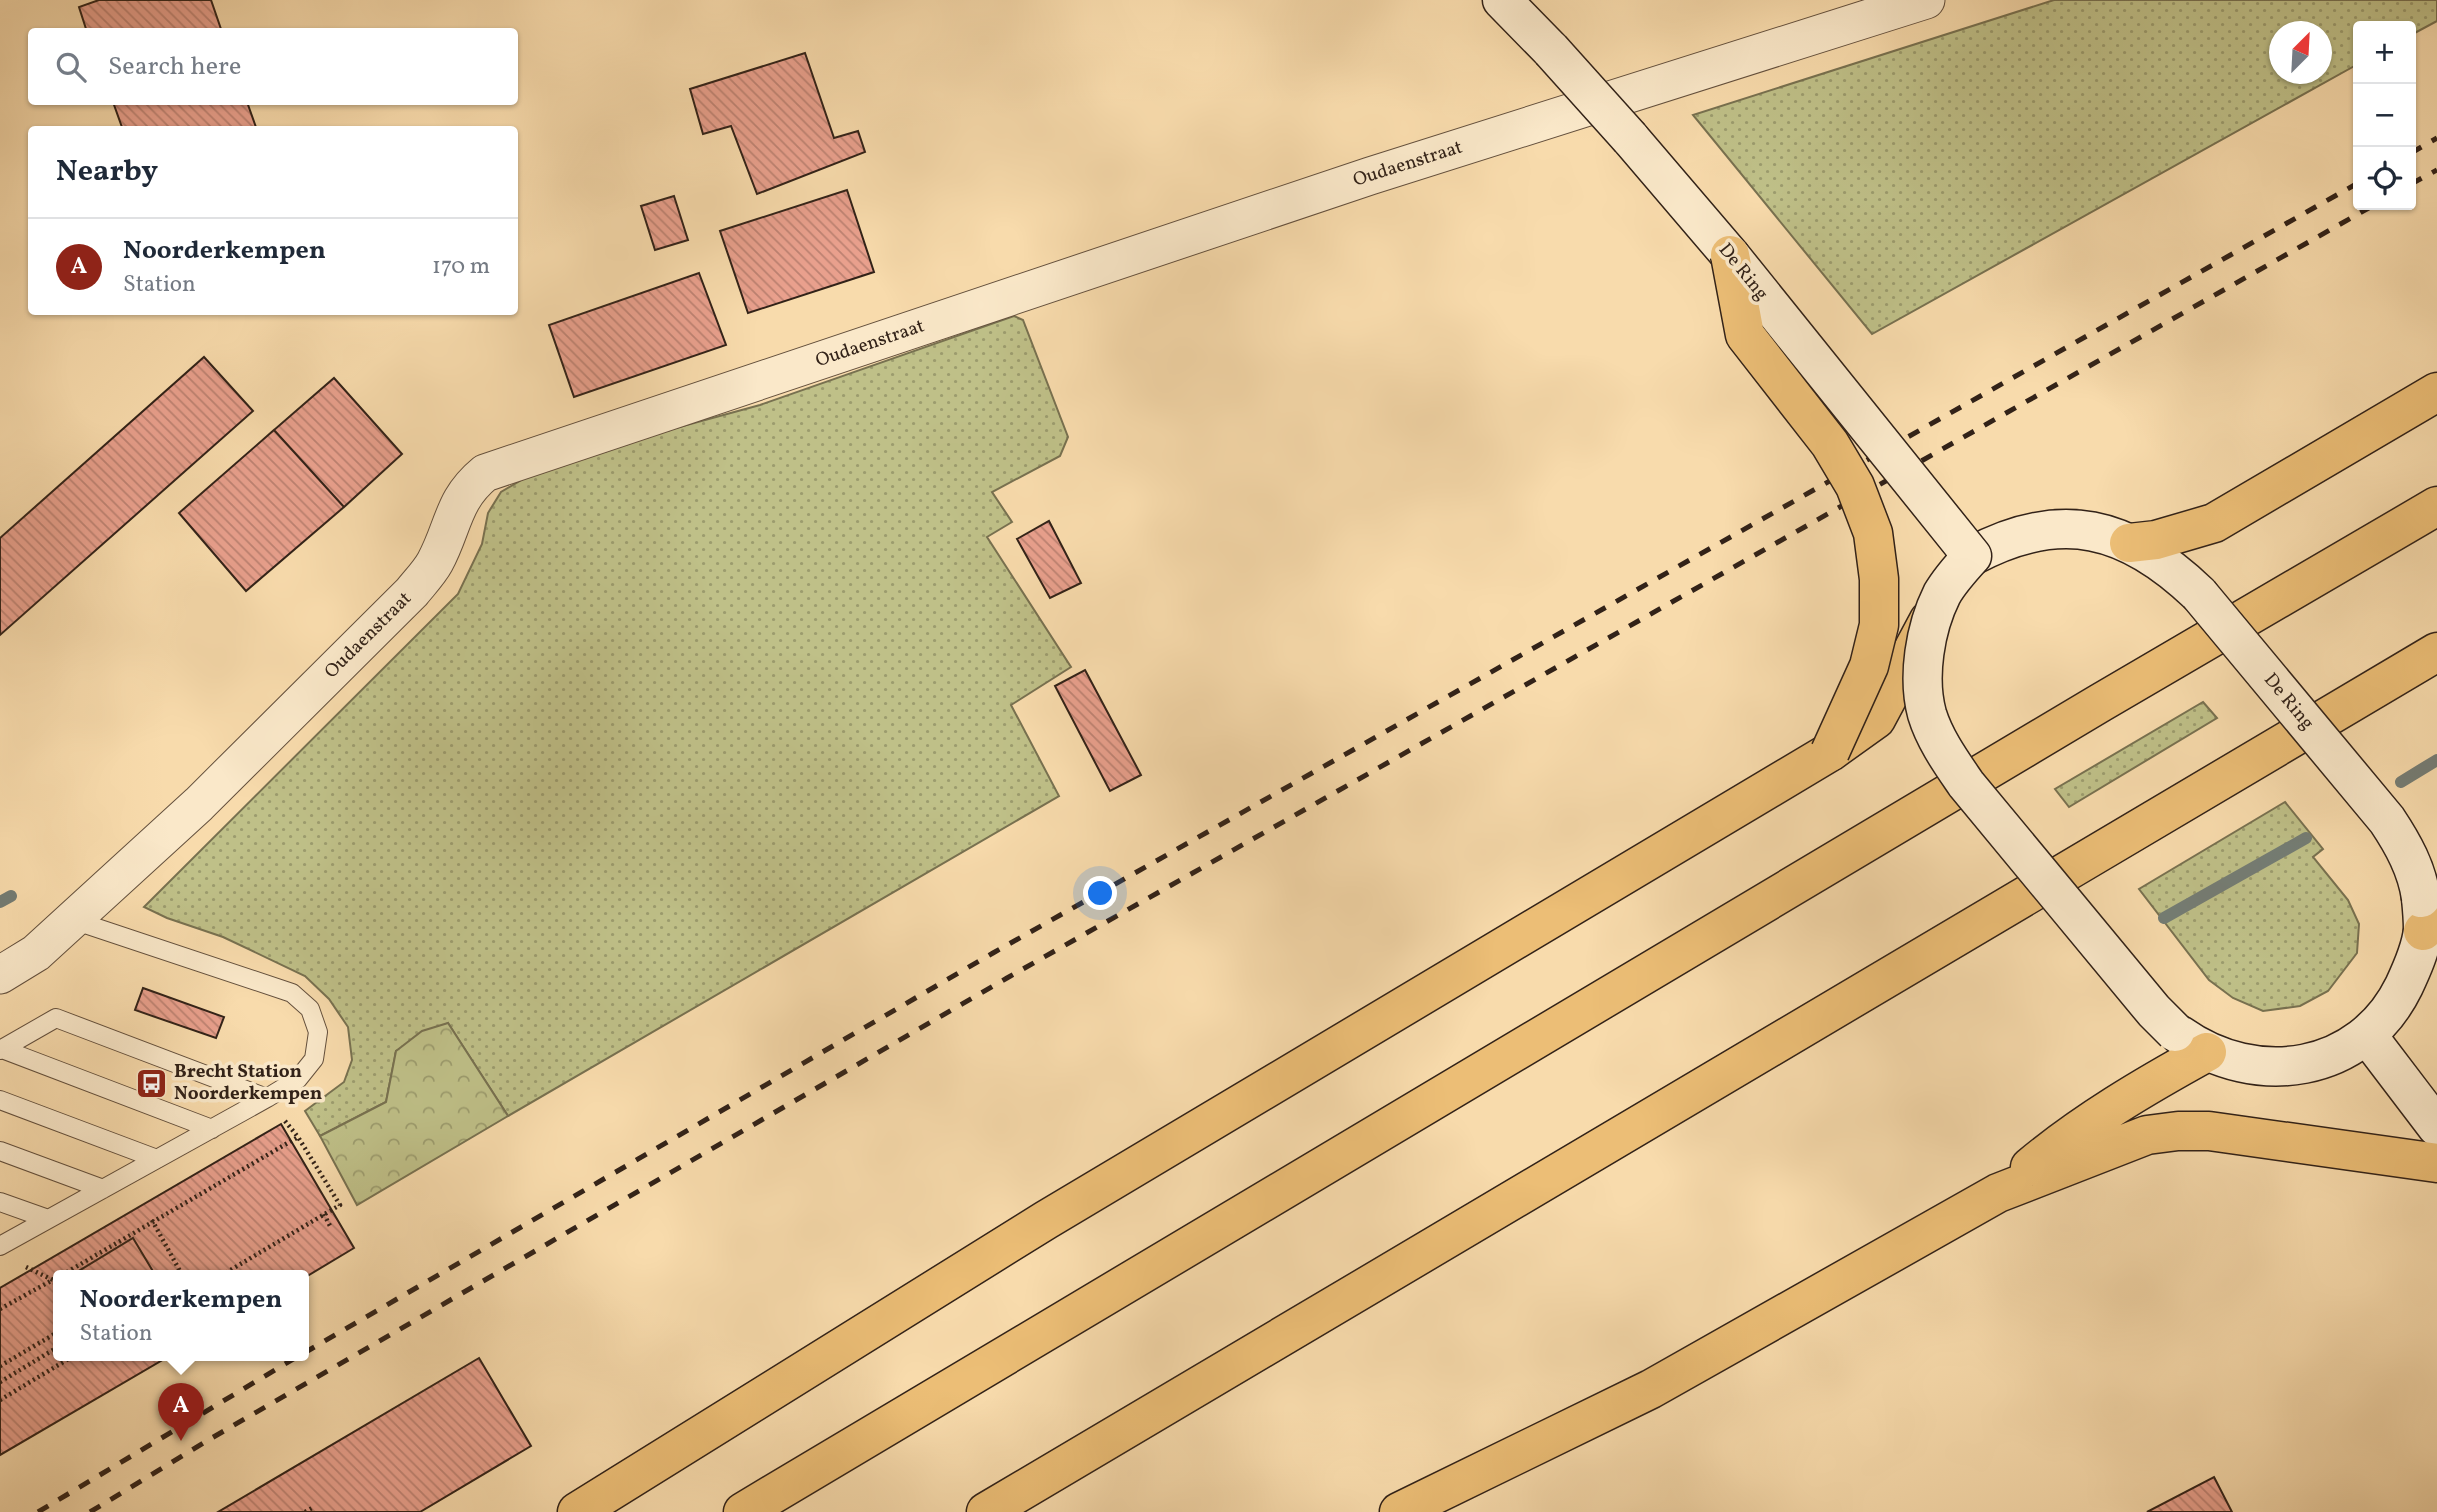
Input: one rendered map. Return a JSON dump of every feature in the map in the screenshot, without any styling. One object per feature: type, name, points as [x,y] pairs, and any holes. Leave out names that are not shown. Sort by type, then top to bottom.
[{"type":"highway","points":[[1730,255],[1745,335],[1830,444],[1855,486],[1873,533],[1879,579],[1879,625],[1869,666],[1830,752]]},
{"type":"highway","points":[[2129,543],[2156,540],[2214,523],[2437,392]]},
{"type":"highway","points":[[743,1512],[2100,703],[2437,506]]},
{"type":"highway","points":[[577,1512],[1046,1220],[1830,752],[1876,719],[1936,609]]},
{"type":"highway","points":[[986,1512],[2437,652]]},
{"type":"highway","points":[[1998,1193],[2066,1137],[2207,1052]]},
{"type":"highway","points":[[1399,1512],[1651,1389],[1998,1193],[2147,1135],[2178,1131],[2247,1135],[2437,1163]]},
{"type":"main road","name":"De Ring","points":[[1503,0],[1630,138],[1730,255],[1972,556]]},
{"type":"main road","name":"De Ring","points":[[2054,528],[2095,532],[2129,543],[2164,563],[2199,594],[2387,820],[2411,861],[2427,916],[2409,977],[2398,999],[2367,1035],[2347,1049],[2326,1058],[2278,1068],[2253,1066],[2232,1062],[2207,1052],[2175,1032],[2154,1011],[1966,784],[1940,745],[1927,714],[1922,688],[1927,639],[1936,609],[1949,583],[1972,556],[2011,537],[2054,528]]},
{"type":"main road","points":[[2367,1035],[2437,1127]]},
{"type":"street","name":"Oudaenstraat","points":[[0,975],[36,953],[199,804],[412,593],[434,565],[456,509],[469,486],[485,473],[1370,176],[1926,0]]},
{"type":"lane","points":[[0,1246],[267,1098],[298,1079],[314,1059],[318,1032],[310,1009],[292,993],[73,919]]},
{"type":"lane","points":[[1,1049],[57,1018],[267,1098]]},
{"type":"lane","points":[[1,1049],[212,1129]]},
{"type":"lane","points":[[0,1100],[157,1159]]},
{"type":"lane","points":[[0,1151],[103,1189]]},
{"type":"lane","points":[[0,1202],[48,1219]]},
{"type":"path","points":[[70,1270],[298,1136],[340,1205],[230,1270]]},
{"type":"path","points":[[324,1214],[330,1226]]},
{"type":"path","points":[[152,1220],[178,1270]]},
{"type":"path","points":[[0,1309],[52,1280]]},
{"type":"path","points":[[0,1366],[53,1335]]},
{"type":"path","points":[[0,1382],[53,1350]]},
{"type":"path","points":[[0,1400],[65,1361]]},
{"type":"path","points":[[305,1512],[314,1507]]},
{"type":"green space","points":[[2054,0],[2437,0],[2437,21],[2416,32],[2416,21],[2353,21],[2353,67],[2332,78],[2332,21],[2269,21],[2269,84],[2322,84],[1872,334],[1693,115]]},
{"type":"green space","points":[[1014,316],[1023,320],[1068,437],[1060,456],[992,492],[1012,522],[987,537],[1071,667],[1011,705],[1059,796],[508,1116],[448,1023],[396,1051],[386,1102],[320,1136],[305,1111],[344,1082],[352,1060],[348,1027],[329,999],[305,976],[223,937],[167,918],[144,907],[458,594],[482,544],[488,513],[501,492],[523,479],[529,468],[760,405]]},
{"type":"green space","points":[[2203,702],[2217,718],[2069,807],[2055,789]]},
{"type":"green space","points":[[2285,802],[2323,849],[2313,857],[2348,900],[2359,924],[2357,953],[2328,991],[2300,1006],[2263,1011],[2233,998],[2209,980],[2139,889]]},
{"type":"green space","points":[[448,1023],[508,1116],[357,1205],[320,1136],[386,1102],[396,1051],[422,1031]]},
{"type":"building","points":[[99,0],[211,0],[221,28],[86,28],[79,7]]},
{"type":"building","points":[[805,53],[834,138],[858,131],[865,152],[757,194],[731,126],[703,134],[690,89]]},
{"type":"building","points":[[114,105],[248,105],[256,126],[122,126]]},
{"type":"building","points":[[847,190],[874,272],[748,313],[720,231]]},
{"type":"building","points":[[674,196],[688,240],[655,250],[641,206]]},
{"type":"building","points":[[699,273],[726,345],[574,397],[549,325]]},
{"type":"building","points":[[204,357],[253,411],[0,635],[0,538]]},
{"type":"building","points":[[334,378],[402,454],[344,507],[274,430]]},
{"type":"building","points":[[274,430],[344,507],[246,591],[179,513]]},
{"type":"building","points":[[1049,521],[1081,583],[1050,598],[1017,539]]},
{"type":"building","points":[[1085,670],[1141,775],[1110,791],[1055,686]]},
{"type":"building","points":[[143,988],[224,1017],[216,1038],[135,1010]]},
{"type":"building","points":[[281,1124],[354,1248],[309,1275],[309,1270],[53,1270],[53,1361],[161,1361],[0,1455],[0,1288]]},
{"type":"building","points":[[133,1238],[152,1270],[80,1270]]},
{"type":"building","points":[[479,1358],[531,1446],[420,1512],[218,1512]]},
{"type":"building","points":[[2214,1477],[2232,1512],[2147,1512]]},
{"type":"waterway","points":[[2401,782],[2437,760]]},
{"type":"waterway","points":[[2164,918],[2306,838]]},
{"type":"waterway","points":[[0,902],[11,896]]},
{"type":"railway","points":[[2416,150],[2437,138]]},
{"type":"railway","points":[[2416,181],[2437,170]]},
{"type":"railway","points":[[309,1350],[993,953],[2353,186]]},
{"type":"railway","points":[[90,1512],[210,1439],[1007,978],[2365,210]]},
{"type":"railway","points":[[38,1512],[290,1361]]},
{"type":"place","name":"Brecht Station Noorderkempen","points":[[151,1083]]},
{"type":"place","name":"Noorderkempen","points":[[181,1441]]}]
